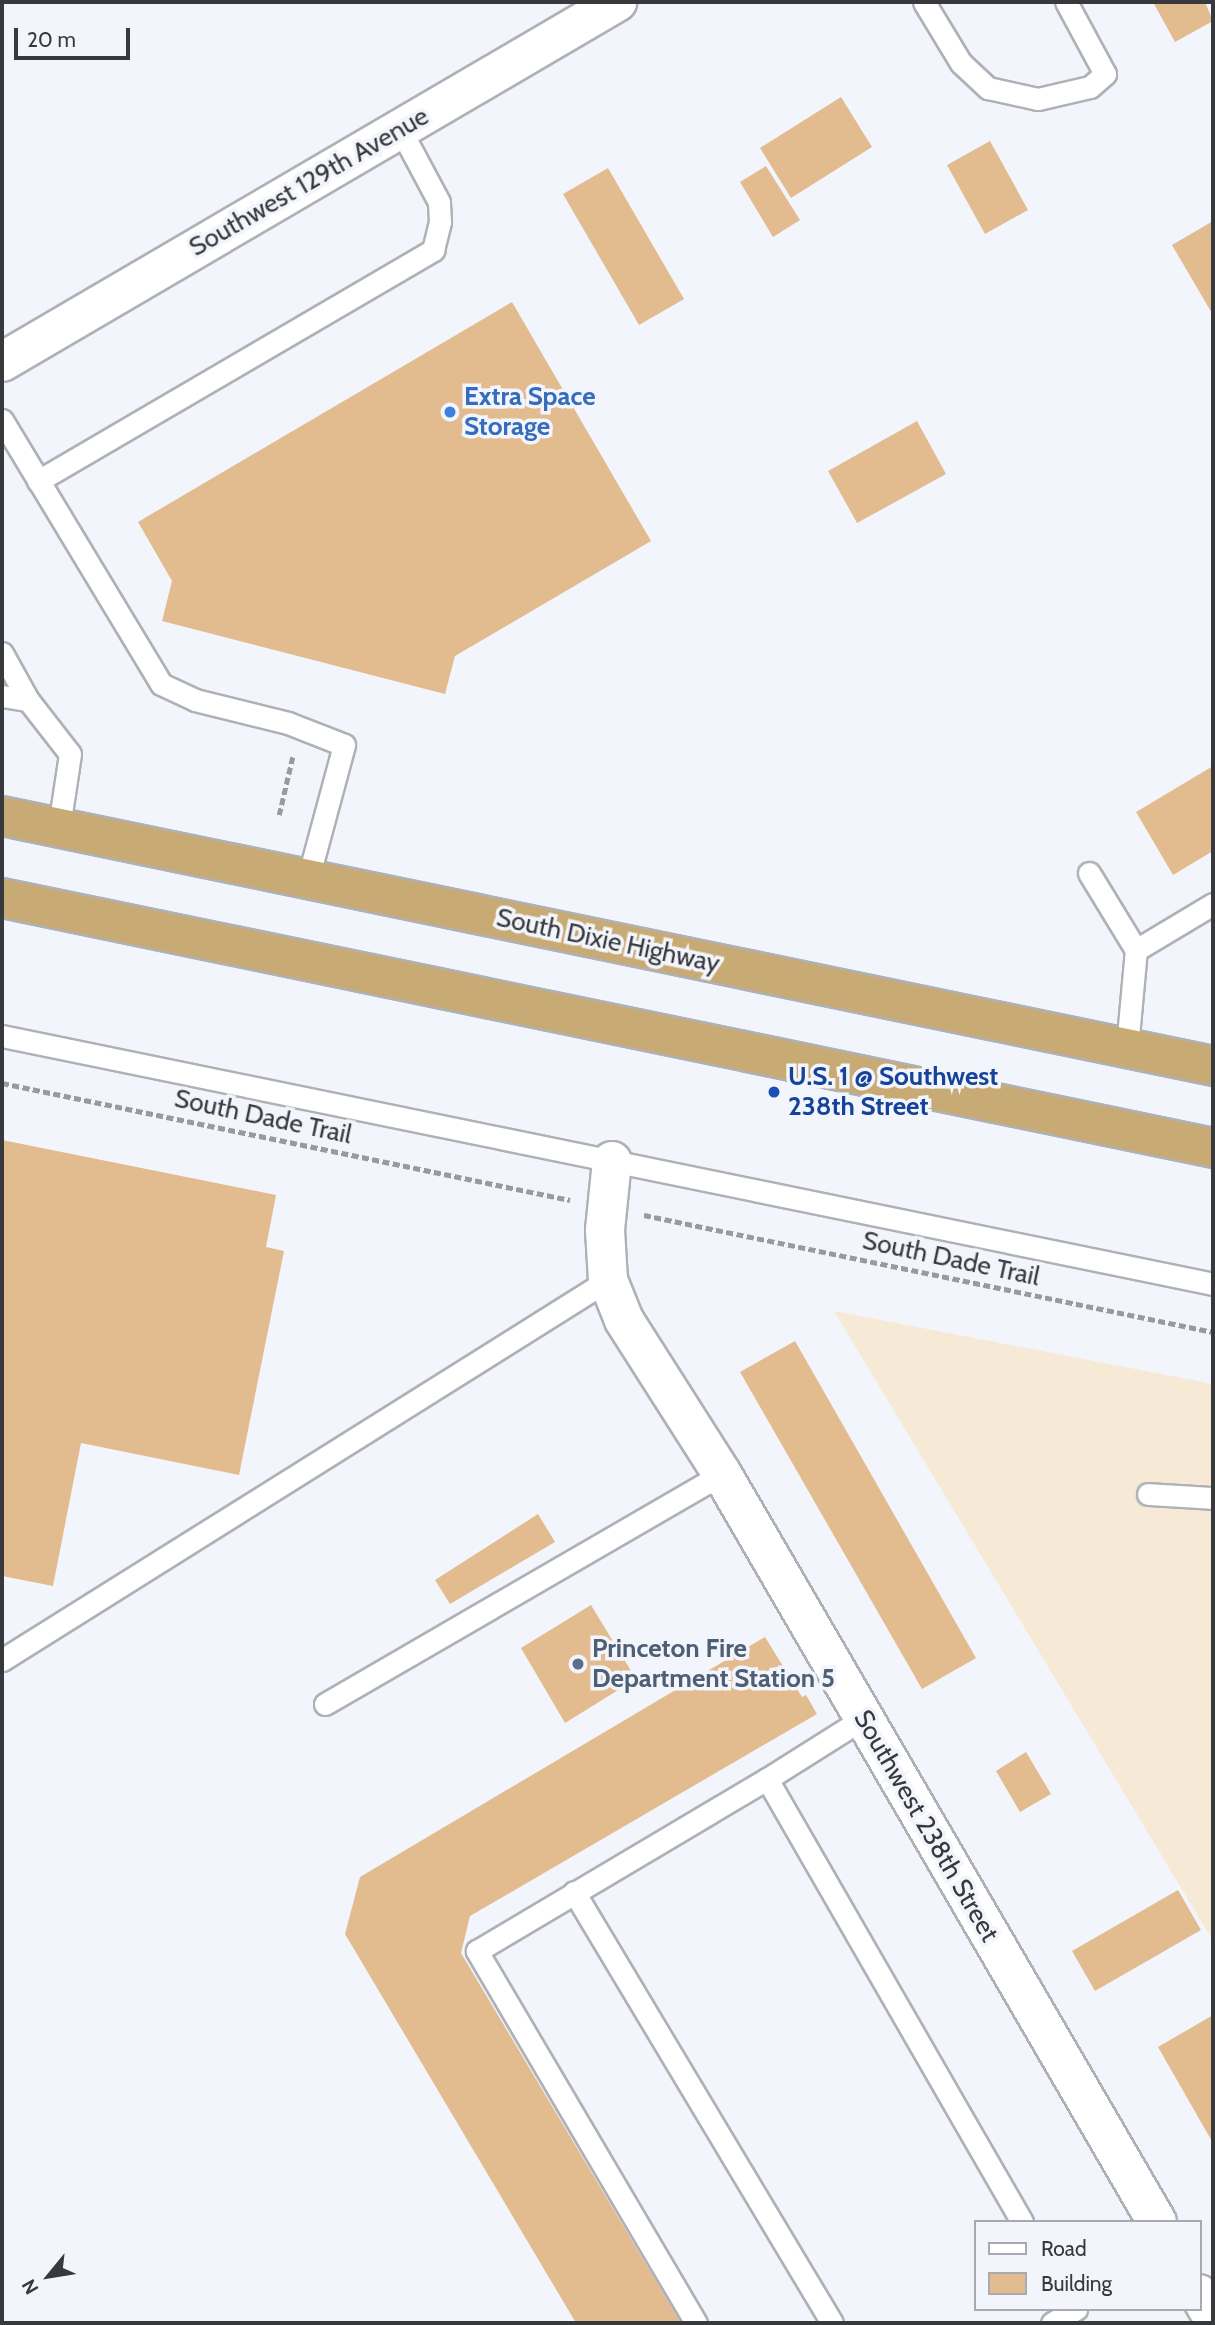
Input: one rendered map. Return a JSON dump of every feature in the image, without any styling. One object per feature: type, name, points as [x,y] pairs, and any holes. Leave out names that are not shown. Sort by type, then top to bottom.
[{"type":"highway","name":"South Dixie Highway","points":[[2,816],[1213,1066]]},
{"type":"highway","points":[[2,898],[1213,1148]]},
{"type":"street","name":"Southwest 129th Avenue","points":[[2,362],[617,2]]},
{"type":"street","name":"Southwest 238th Street","points":[[612,1161],[606,1219],[608,1280],[624,1320],[722,1474],[1156,2220]]},
{"type":"street","points":[[1201,2297],[1213,2318]]},
{"type":"lane","points":[[924,2],[961,63],[988,88],[1038,99],[1090,88],[1105,74],[1066,2]]},
{"type":"lane","points":[[38,481],[433,250],[440,222],[439,202],[400,129]]},
{"type":"lane","points":[[2,420],[161,684],[195,700],[288,723],[344,745],[308,878]]},
{"type":"lane","points":[[2,653],[28,700],[70,754],[59,827]]},
{"type":"lane","points":[[2,696],[28,700]]},
{"type":"lane","points":[[1089,873],[1136,950],[1127,1048]]},
{"type":"lane","points":[[1136,950],[1213,904]]},
{"type":"lane","points":[[2,1036],[1213,1284]]},
{"type":"lane","points":[[2,1660],[608,1280]]},
{"type":"lane","points":[[325,1704],[722,1474]]},
{"type":"lane","points":[[1147,1494],[1213,1498]]},
{"type":"lane","points":[[696,2323],[477,1951],[767,1779],[863,1718]]},
{"type":"lane","points":[[767,1779],[1021,2220]]},
{"type":"lane","points":[[574,1892],[832,2323]]},
{"type":"lane","points":[[1052,2323],[1072,2311]]},
{"type":"path","points":[[279,815],[293,753]]},
{"type":"path","name":"South Dade Trail","points":[[2,1083],[517,1190]]},
{"type":"path","name":"South Dade Trail","points":[[682,1223],[1213,1332]]},
{"type":"shaded area","points":[[834,1311],[1213,1384],[1213,1941]]},
{"type":"building","points":[[1153,2],[1205,2],[1213,21],[1175,42]]},
{"type":"building","points":[[841,97],[872,147],[791,198],[760,148]]},
{"type":"building","points":[[990,141],[1028,210],[985,234],[947,165]]},
{"type":"building","points":[[766,166],[800,220],[773,237],[740,182]]},
{"type":"building","points":[[608,168],[684,299],[639,325],[563,194]]},
{"type":"building","points":[[1213,221],[1213,315],[1172,245]]},
{"type":"building","name":"Extra Space Storage","points":[[512,302],[651,541],[455,656],[445,694],[162,621],[172,581],[138,522]]},
{"type":"building","points":[[917,421],[946,474],[857,523],[828,471]]},
{"type":"building","points":[[1213,766],[1213,851],[1173,875],[1136,812]]},
{"type":"building","points":[[2,1140],[276,1195],[266,1247],[284,1251],[239,1475],[81,1443],[53,1586],[2,1576]]},
{"type":"building","points":[[795,1341],[976,1658],[922,1689],[740,1372]]},
{"type":"building","points":[[538,1514],[555,1542],[450,1604],[435,1580]]},
{"type":"building","name":"Princeton Fire Department Station 5","points":[[591,1605],[636,1679],[565,1723],[521,1648]]},
{"type":"building","points":[[765,1637],[802,1697],[806,1695],[817,1714],[470,1916],[461,1953],[681,2323],[576,2323],[345,1934],[360,1877]]},
{"type":"building","points":[[1026,1752],[1051,1794],[1020,1812],[996,1771]]},
{"type":"building","points":[[1178,1890],[1201,1930],[1095,1991],[1072,1951]]},
{"type":"building","points":[[1213,2015],[1213,2143],[1158,2047]]},
{"type":"place","name":"Extra Space Storage","points":[[450,412]]},
{"type":"place","name":"U.S. 1 @ Southwest 238th Street","points":[[774,1092]]},
{"type":"place","name":"Princeton Fire Department Station 5","points":[[578,1664]]}]
